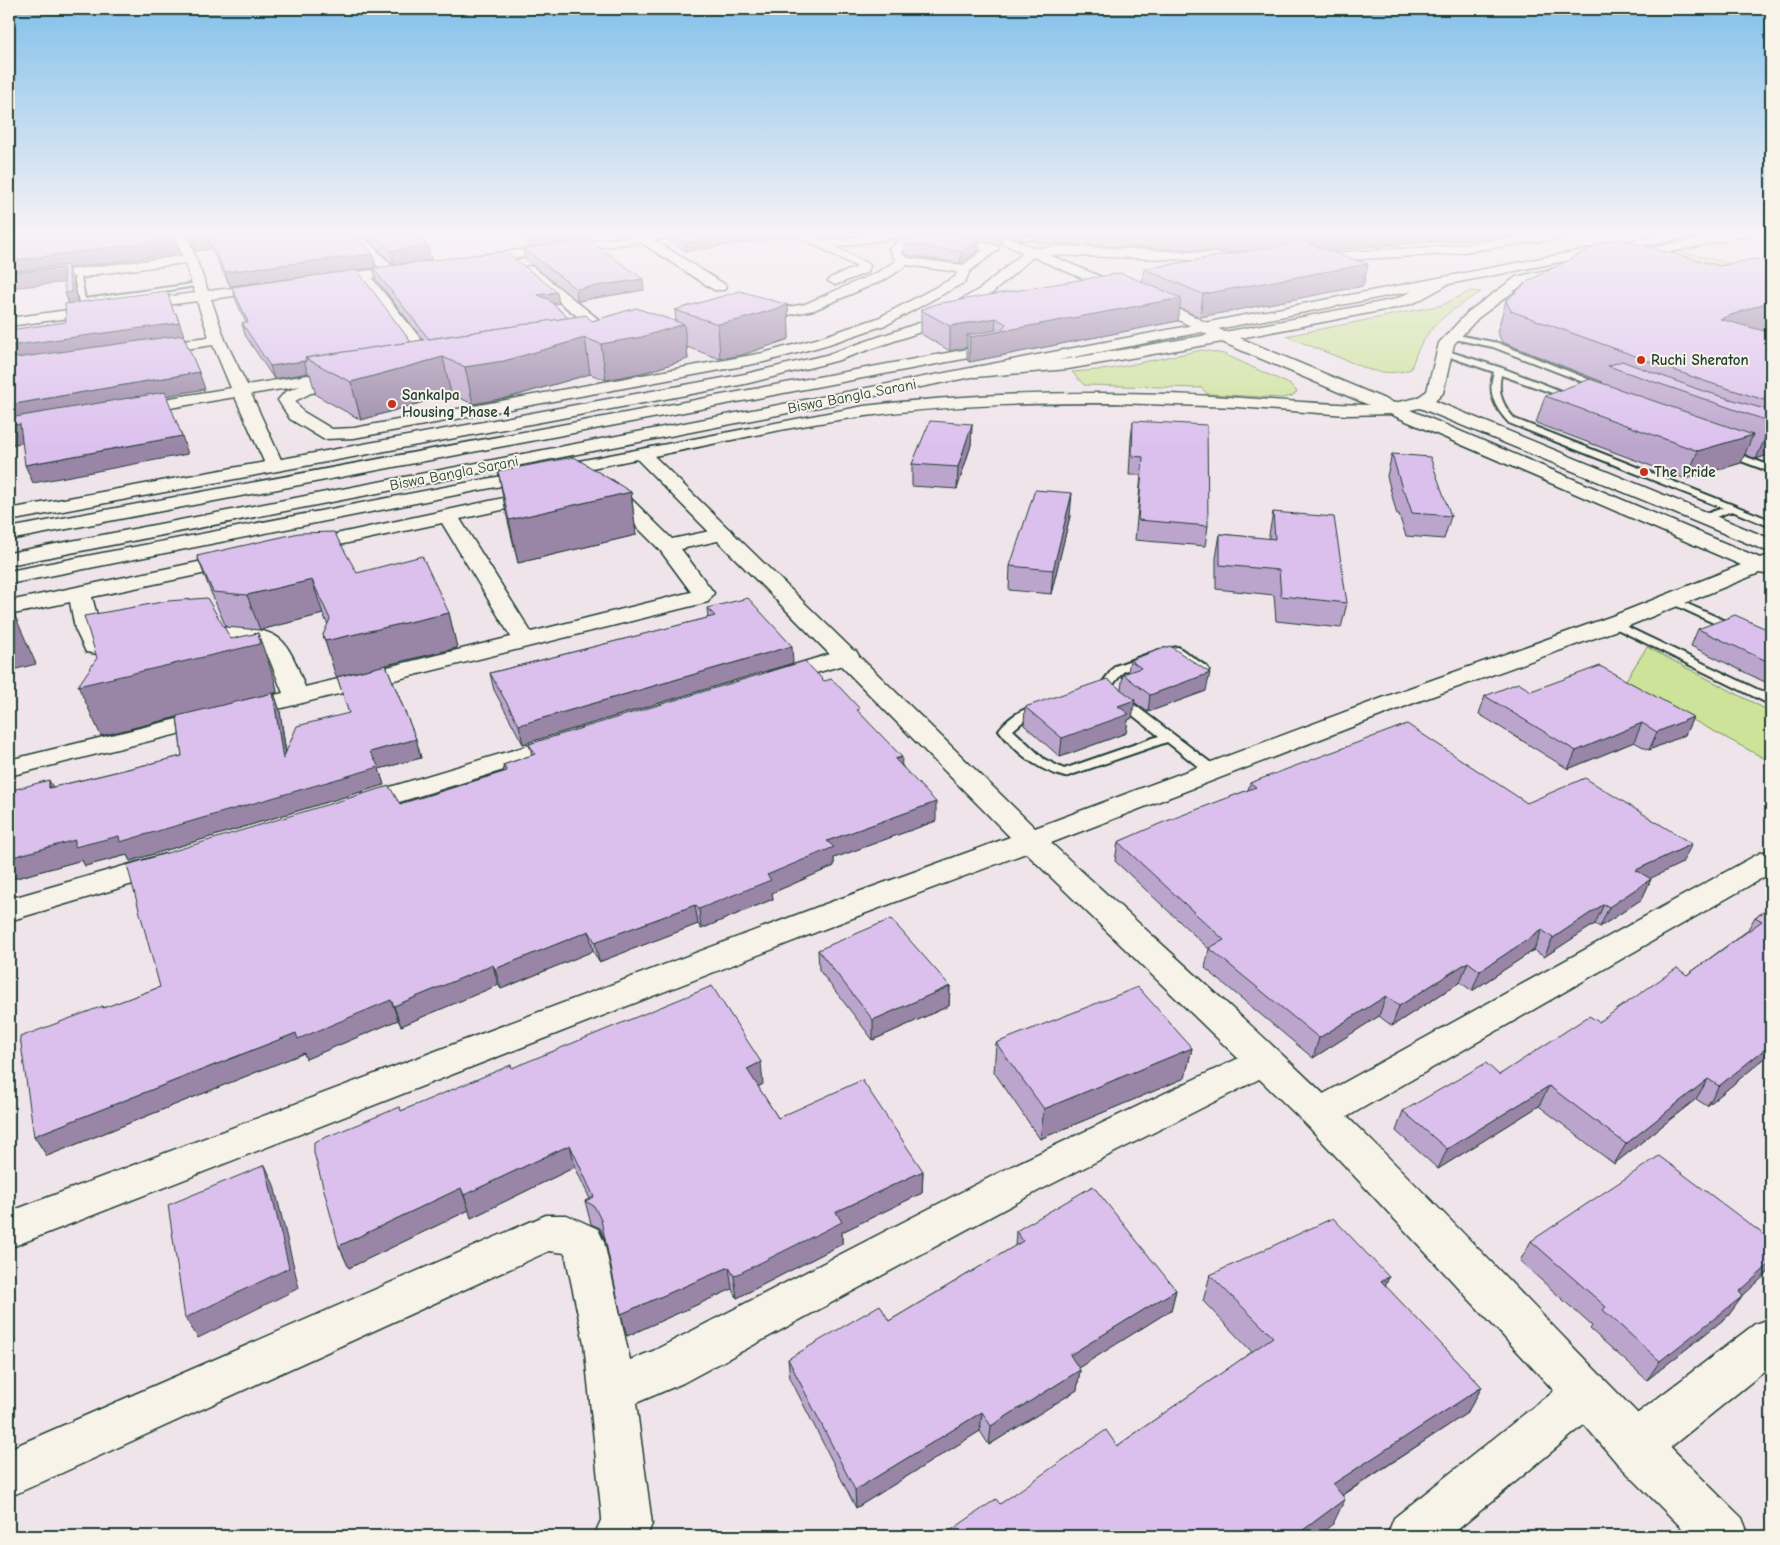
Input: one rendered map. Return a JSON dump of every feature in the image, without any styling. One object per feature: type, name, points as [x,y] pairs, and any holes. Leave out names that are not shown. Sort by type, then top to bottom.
[{"type":"street","points":[[9,322],[98,304]]},
{"type":"street","points":[[206,304],[218,340],[275,466]]},
{"type":"street","points":[[386,304],[430,361],[447,362],[414,368],[430,361]]},
{"type":"street","points":[[562,304],[597,337],[626,334]]},
{"type":"street","points":[[779,304],[740,315],[809,307],[816,304]]},
{"type":"street","points":[[286,400],[296,415],[329,435],[346,433],[764,357],[820,342],[882,321],[913,304]]},
{"type":"street","points":[[9,515],[736,380],[831,358],[892,338],[950,313],[965,304]]},
{"type":"street","points":[[1155,304],[1203,328],[1390,409],[1768,561]]},
{"type":"street","points":[[1192,304],[1282,343]]},
{"type":"street","name":"Biswa Bangla Sarani","points":[[9,559],[1329,304]]},
{"type":"street","points":[[969,373],[1068,364],[1225,337],[1394,304]]},
{"type":"street","points":[[9,577],[856,412],[1000,399],[1096,397],[1217,401],[1367,410],[1390,409],[1423,402],[1435,393],[1444,352],[1452,336],[1472,315],[1487,304]]},
{"type":"street","points":[[1149,320],[1202,309]]},
{"type":"street","points":[[132,352],[218,340]]},
{"type":"street","name":"Biswa Bangla Sarani","points":[[9,534],[1012,345]]},
{"type":"street","points":[[115,412],[241,391],[366,376],[300,391],[292,394],[286,400],[248,407]]},
{"type":"street","points":[[1396,391],[1704,518],[1768,561]]},
{"type":"street","points":[[641,453],[1030,840],[1320,1114],[1587,1393],[1634,1446],[1724,1536]]},
{"type":"street","points":[[9,768],[700,597],[704,593],[667,546],[604,483],[283,550]]},
{"type":"street","points":[[448,516],[524,641]]},
{"type":"street","points":[[667,546],[724,534]]},
{"type":"street","points":[[9,608],[254,556]]},
{"type":"street","points":[[9,1230],[813,921],[1214,772],[1410,696],[1613,623],[1768,561]]},
{"type":"street","points":[[80,593],[87,629],[94,647],[115,650],[145,645]]},
{"type":"street","points":[[172,641],[217,635],[264,639],[273,647],[297,697]]},
{"type":"street","points":[[752,685],[847,656]]},
{"type":"street","points":[[333,813],[590,735]]},
{"type":"street","points":[[9,910],[190,856]]},
{"type":"street","points":[[1320,1114],[1771,860]]},
{"type":"street","points":[[612,1390],[667,1368],[1024,1179],[1262,1061]]},
{"type":"street","points":[[9,1473],[546,1234],[567,1234],[582,1242],[606,1343],[627,1524],[619,1536]]},
{"type":"street","points":[[1634,1446],[1771,1339]]},
{"type":"street","points":[[1412,1536],[1587,1393]]},
{"type":"lane","points":[[1452,336],[1495,344],[1535,362],[1613,390]]},
{"type":"lane","points":[[1444,352],[1583,401]]},
{"type":"lane","points":[[1499,370],[1494,383],[1498,404],[1512,421],[1771,524]]},
{"type":"lane","points":[[1715,448],[1771,469]]},
{"type":"lane","points":[[1704,518],[1732,508]]},
{"type":"lane","points":[[1672,600],[1744,634]]},
{"type":"lane","points":[[1613,623],[1771,701]]},
{"type":"lane","points":[[1087,694],[1104,688],[1119,668],[1163,653],[1178,651],[1203,670]]},
{"type":"lane","points":[[1104,688],[1214,772]]},
{"type":"lane","points":[[1053,706],[1018,718],[1010,723],[1006,730],[1040,764],[1051,771],[1065,773],[1169,737]]},
{"type":"green space","points":[[1462,304],[1437,323],[1429,332],[1416,355],[1411,369],[1406,371],[1381,372],[1370,370],[1286,336],[1442,305]]},
{"type":"green space","points":[[1202,350],[1224,354],[1291,385],[1297,392],[1292,396],[1282,398],[1207,394],[1202,388],[1084,385],[1072,372],[1110,369]]},
{"type":"green space","points":[[1647,647],[1771,712],[1771,762],[1624,683]]},
{"type":"building","points":[[65,304],[171,304],[179,323],[9,346],[9,330],[66,322]]},
{"type":"building","points":[[240,304],[383,304],[411,342],[305,358],[306,362],[270,366],[242,323],[248,322]]},
{"type":"building","points":[[401,304],[553,304],[568,318],[429,339]]},
{"type":"building","points":[[695,304],[788,305],[739,320],[718,324],[675,310]]},
{"type":"building","points":[[936,304],[1148,304],[970,337],[967,335],[1002,329],[1006,324],[996,318],[950,326],[921,310]]},
{"type":"building","points":[[1508,304],[1762,304],[1720,319],[1771,333],[1771,402],[1707,382],[1511,311]]},
{"type":"building","points":[[636,308],[684,324],[642,337],[601,344],[585,338],[504,361],[465,367],[443,357],[351,382],[305,358],[586,315],[592,321]]},
{"type":"building","points":[[183,335],[199,372],[9,405],[9,359]]},
{"type":"building","points":[[1622,361],[1700,390],[1771,411],[1771,422],[1608,366]]},
{"type":"building","points":[[1590,379],[1753,435],[1698,451],[1545,396]]},
{"type":"building","points":[[165,392],[182,436],[25,465],[20,424],[9,426],[9,418]]},
{"type":"building","points":[[930,421],[972,424],[958,467],[912,464]]},
{"type":"building","points":[[1133,421],[1207,425],[1208,526],[1138,520],[1143,457],[1132,456]]},
{"type":"building","points":[[1392,454],[1430,457],[1451,516],[1412,513],[1405,492],[1403,492]]},
{"type":"building","points":[[574,457],[631,492],[509,520],[498,471]]},
{"type":"building","points":[[1035,490],[1072,493],[1053,570],[1010,566]]},
{"type":"building","points":[[1273,512],[1334,517],[1347,603],[1281,596],[1279,570],[1220,565],[1220,534],[1275,539]]},
{"type":"building","points":[[334,532],[357,573],[422,556],[449,613],[325,641],[323,635],[330,619],[312,580],[247,595],[213,592],[197,556],[299,533]]},
{"type":"building","points":[[207,598],[231,639],[258,633],[260,644],[78,686],[97,658],[84,616],[168,601]]},
{"type":"building","points":[[748,598],[792,646],[519,725],[490,673],[715,616],[707,608]]},
{"type":"building","points":[[9,606],[13,616],[9,618]]},
{"type":"building","points":[[1735,615],[1771,631],[1771,663],[1698,629]]},
{"type":"building","points":[[1170,646],[1210,673],[1150,695],[1123,674],[1141,668],[1130,660]]},
{"type":"building","points":[[805,661],[824,681],[832,679],[860,709],[857,710],[902,757],[895,759],[936,802],[827,841],[834,847],[767,875],[771,880],[699,909],[695,905],[595,942],[589,931],[495,969],[493,965],[394,1006],[391,1000],[298,1039],[296,1033],[34,1136],[20,1037],[160,987],[127,865],[389,786],[400,804],[507,771],[503,765],[535,754],[529,744]]},
{"type":"building","points":[[386,665],[416,739],[370,752],[379,767],[120,842],[119,836],[75,847],[75,840],[9,858],[9,791],[49,780],[49,788],[182,756],[177,716],[273,693],[283,759],[297,726],[349,713],[337,677]]},
{"type":"building","points":[[1600,666],[1693,717],[1657,732],[1642,723],[1576,751],[1485,696],[1518,683],[1531,691]]},
{"type":"building","points":[[1107,679],[1135,700],[1118,706],[1129,714],[1062,738],[1025,707]]},
{"type":"building","points":[[1407,724],[1527,803],[1585,778],[1692,844],[1636,870],[1651,879],[1609,907],[1604,904],[1553,938],[1542,930],[1480,971],[1468,962],[1399,1006],[1386,996],[1319,1038],[1209,948],[1224,940],[1118,842],[1159,824],[1256,787],[1250,783]]},
{"type":"building","points":[[1771,908],[1771,1044],[1719,1086],[1708,1079],[1626,1144],[1549,1086],[1447,1149],[1403,1111],[1486,1063],[1499,1075],[1589,1016],[1599,1022],[1677,968],[1687,975],[1762,921],[1755,917]]},
{"type":"building","points":[[891,919],[950,986],[873,1020],[818,950]]},
{"type":"building","points":[[712,986],[761,1062],[747,1069],[778,1118],[862,1080],[923,1171],[836,1212],[842,1222],[734,1276],[729,1267],[621,1314],[601,1220],[594,1206],[585,1201],[594,1197],[570,1145],[464,1195],[461,1188],[339,1246],[314,1153],[314,1142],[400,1107],[401,1111],[511,1065],[512,1068]]},
{"type":"building","points":[[1138,987],[1192,1048],[1044,1109],[996,1043]]},
{"type":"building","points":[[1659,1156],[1771,1240],[1771,1263],[1739,1292],[1743,1296],[1660,1361],[1603,1310],[1606,1307],[1531,1241]]},
{"type":"building","points":[[265,1165],[289,1268],[185,1318],[168,1205]]},
{"type":"building","points":[[1093,1186],[1176,1290],[1070,1355],[1080,1370],[991,1426],[982,1412],[855,1490],[788,1359],[880,1305],[889,1321],[1023,1241],[1016,1231]]},
{"type":"building","points":[[1333,1218],[1389,1277],[1381,1281],[1482,1387],[1333,1484],[1345,1499],[1295,1536],[943,1536],[996,1499],[1000,1504],[1106,1430],[1117,1446],[1273,1337],[1210,1275]]},
{"type":"place","name":"Ruchi Sheraton","points":[[1641,360]]},
{"type":"place","name":"Sankalpa Housing Phase 4","points":[[392,404]]},
{"type":"place","name":"The Pride","points":[[1644,472]]}]
